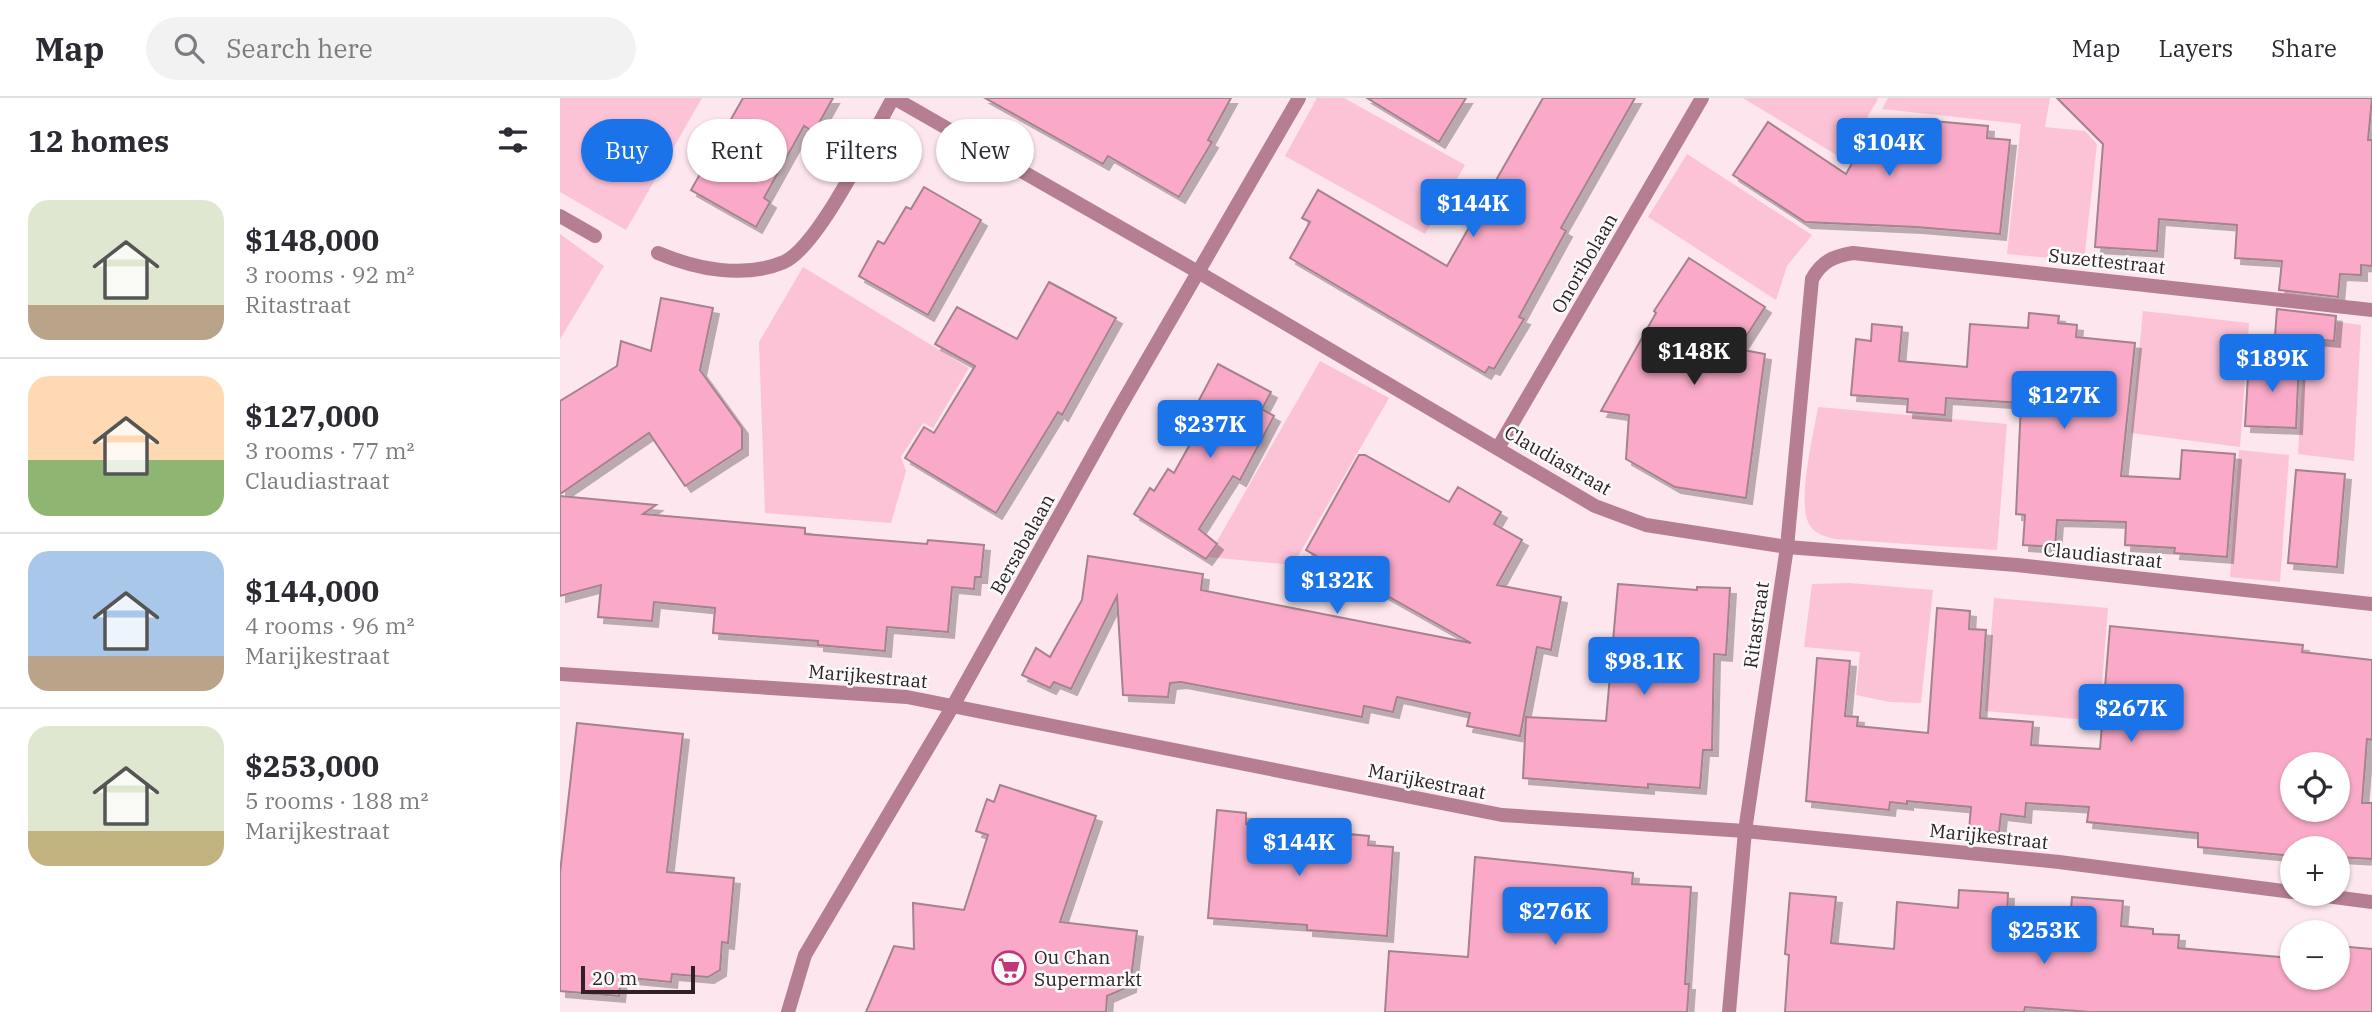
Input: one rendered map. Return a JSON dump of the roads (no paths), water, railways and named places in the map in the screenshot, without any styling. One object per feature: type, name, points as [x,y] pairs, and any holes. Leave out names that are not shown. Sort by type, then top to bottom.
[{"type":"street","points":[[659,253],[720,271],[785,261],[816,231],[894,98]]},
{"type":"street","name":"Claudiastraat","points":[[894,98],[1198,272],[1595,506],[1646,525],[1787,547],[2017,565],[2372,604]]},
{"type":"street","name":"Bersabalaan","points":[[788,1012],[805,955],[954,704],[1299,98]]},
{"type":"street","name":"Onoribolaan","points":[[1499,448],[1702,98]]},
{"type":"street","points":[[560,216],[595,236]]},
{"type":"street","name":"Suzettestraat","points":[[1837,255],[1853,253],[2372,310]]},
{"type":"street","name":"Ritastraat","points":[[1729,1012],[1745,831],[1787,547],[1812,279],[1825,261],[1837,255]]},
{"type":"street","name":"Marijkestraat","points":[[560,674],[907,697],[954,704],[1502,815],[1745,831],[2059,862],[2280,890]]},
{"type":"street","points":[[2350,899],[2372,902]]},
{"type":"place","name":"Ou Chan Supermarkt","points":[[1009,968]]}]
